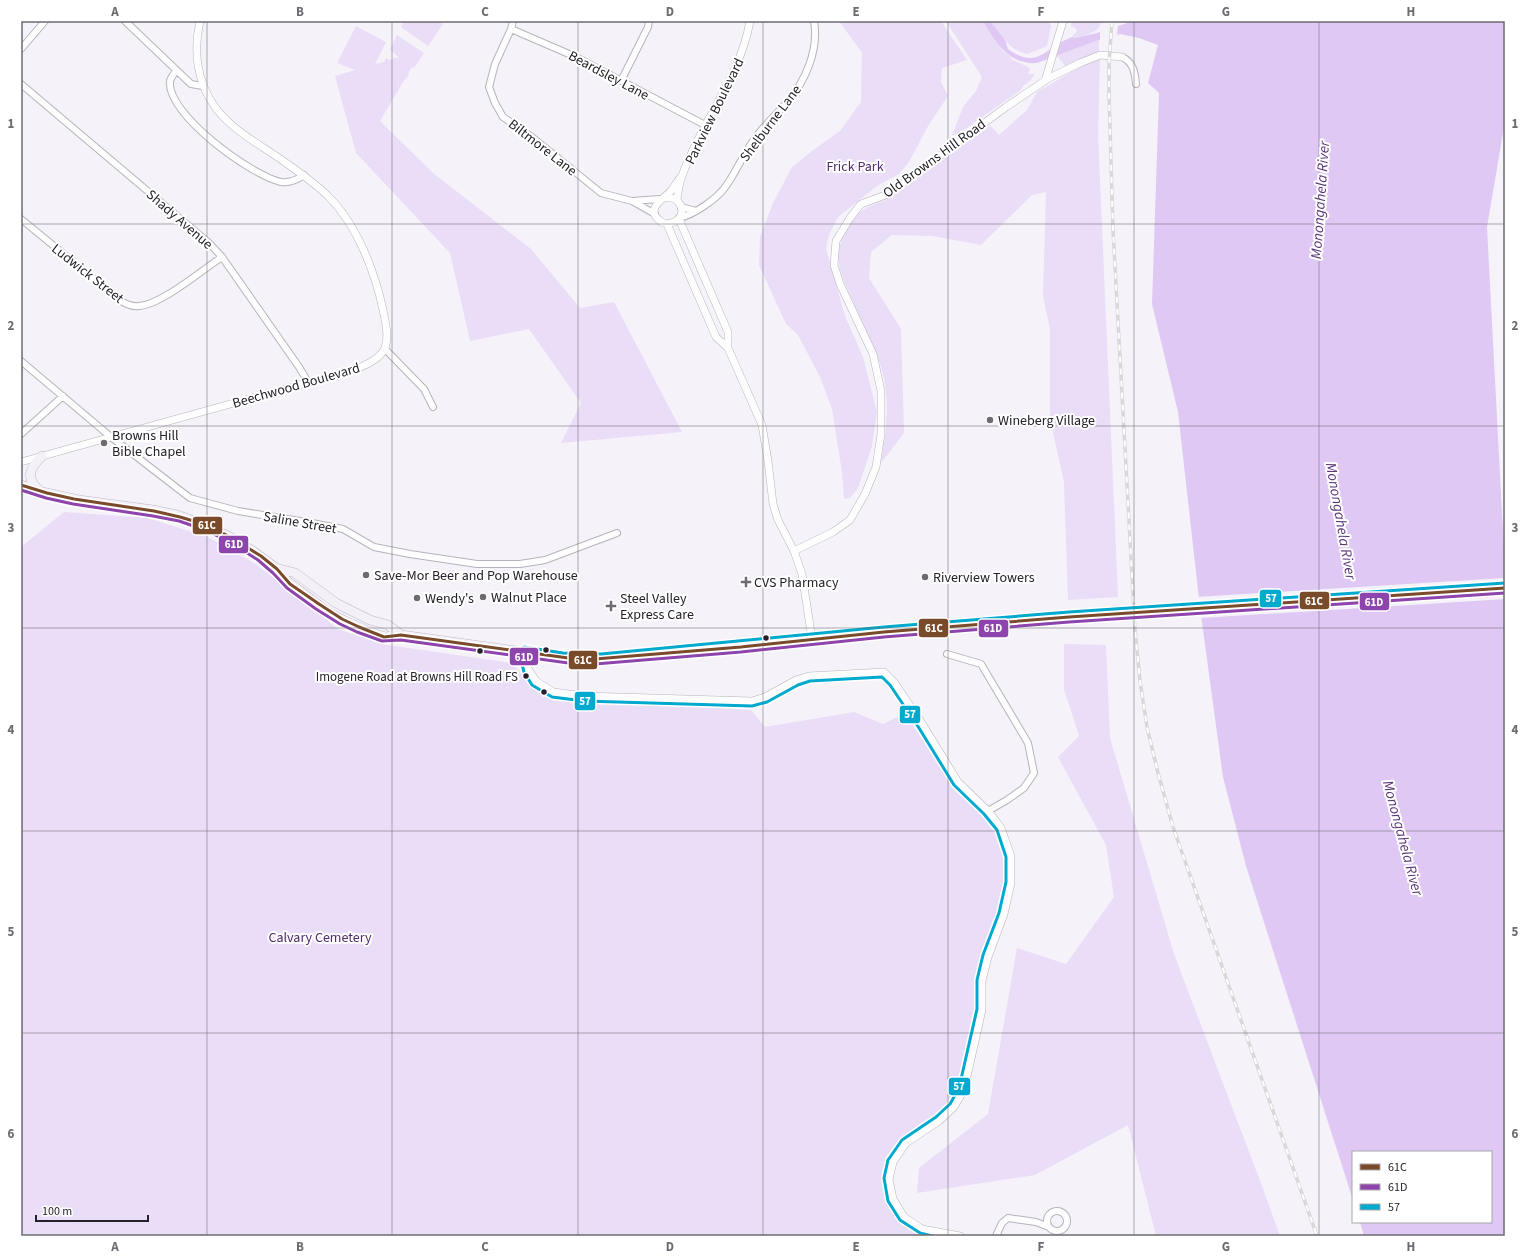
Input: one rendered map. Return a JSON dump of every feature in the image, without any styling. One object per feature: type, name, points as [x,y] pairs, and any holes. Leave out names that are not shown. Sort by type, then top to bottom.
[{"type":"main road","points":[[42,456],[34,465],[31,474],[34,486],[42,492]]},
{"type":"main road","points":[[21,485],[42,492],[79,500],[153,510],[177,515],[205,525],[230,536],[253,550],[276,568],[295,573],[336,603],[370,620],[388,625],[401,635],[583,660],[884,632],[1069,617],[1505,588]]},
{"type":"street","points":[[21,49],[45,21]]},
{"type":"street","points":[[125,21],[191,84],[203,86]]},
{"type":"street","points":[[200,21],[196,37],[197,66],[203,86],[215,107],[226,119],[260,145],[304,175],[329,197],[342,212],[363,250],[380,295],[388,336],[385,350],[424,389],[433,407]]},
{"type":"street","name":"Biltmore Lane","points":[[513,21],[511,29],[495,64],[490,87],[495,103],[503,116],[532,137],[601,193],[632,202]]},
{"type":"street","points":[[621,81],[648,27],[649,21]]},
{"type":"street","name":"Parkview Boulevard","points":[[677,200],[682,176],[704,126],[721,99],[735,71],[743,50],[750,21]]},
{"type":"street","name":"Shelburne Lane","points":[[679,218],[686,217],[705,205],[726,186],[754,140],[789,100],[801,82],[815,48],[816,32],[814,21]]},
{"type":"street","points":[[1045,81],[1063,23]]},
{"type":"street","name":"Beardsley Lane","points":[[511,29],[576,57],[704,126]]},
{"type":"street","name":"Old Browns Hill Road","points":[[794,551],[833,532],[850,520],[865,494],[876,467],[881,434],[881,391],[872,354],[838,278],[834,265],[836,241],[850,218],[862,204],[888,194],[1006,107],[1045,81],[1080,63],[1100,55],[1122,57],[1132,66],[1136,84]]},
{"type":"street","points":[[176,71],[170,78],[174,98],[199,130],[218,146],[240,163],[270,179],[289,182],[304,175]]},
{"type":"street","name":"Shady Avenue","points":[[21,84],[194,228],[209,243],[222,257],[308,382]]},
{"type":"street","name":"Parkview Boulevard","points":[[655,214],[655,206],[670,192],[682,176]]},
{"type":"street","points":[[668,197],[677,200],[682,211],[676,222],[668,224],[660,221],[655,214],[632,202],[668,197]]},
{"type":"street","points":[[681,207],[696,211]]},
{"type":"street","points":[[679,218],[728,332],[728,348]]},
{"type":"street","name":"Ludwick Street","points":[[21,219],[121,301],[134,306],[149,304],[161,298],[222,257]]},
{"type":"street","points":[[668,224],[716,337],[728,348],[762,425],[774,508],[778,520],[794,551],[802,574],[812,639]]},
{"type":"street","name":"Beechwood Boulevard","points":[[21,462],[365,365],[385,350]]},
{"type":"street","name":"Saline Street","points":[[21,362],[111,437],[190,498],[238,511],[343,529],[374,547],[477,564],[520,564],[545,560],[617,533]]},
{"type":"street","points":[[21,434],[63,396]]},
{"type":"street","points":[[524,652],[528,669],[540,685],[553,692],[584,696],[752,701],[765,697],[796,680],[810,676],[884,672],[894,682],[924,725],[958,782],[988,811],[1001,828],[1011,856],[1011,883],[1004,914],[988,957],[982,981],[982,1010],[964,1090],[954,1107],[939,1121],[906,1143],[893,1162],[889,1179],[893,1199],[904,1216],[922,1229],[960,1236]]},
{"type":"street","points":[[947,654],[981,664],[1028,743],[1034,773],[1024,788],[988,811]]},
{"type":"street","points":[[996,1236],[1002,1223],[1008,1218],[1036,1222],[1049,1227],[1054,1231],[1061,1230],[1066,1226],[1067,1219],[1064,1213],[1058,1210],[1051,1212],[1047,1218],[1047,1224],[1049,1227]]},
{"type":"street","points":[[1036,1222],[1047,1218]]},
{"type":"green space","points":[[404,21],[438,21],[443,24],[428,46],[401,27]]},
{"type":"green space","name":"Frick Park","points":[[839,21],[941,21],[967,60],[942,68],[941,82],[948,96],[928,126],[909,162],[899,174],[877,186],[838,217],[829,235],[826,249],[845,316],[863,357],[877,412],[872,446],[858,488],[850,498],[844,499],[842,472],[832,409],[820,377],[798,335],[786,324],[759,265],[760,237],[773,203],[792,167],[840,131],[861,102],[862,53]]},
{"type":"green space","points":[[946,21],[983,21],[1003,51],[1011,57],[1011,59],[1030,68],[1028,74],[1035,74],[1021,90],[958,134],[952,135],[963,107],[976,91],[982,77]]},
{"type":"green space","points":[[990,21],[1048,21],[1051,26],[1047,46],[1028,54],[1022,53],[1006,42]]},
{"type":"green space","points":[[1072,21],[1101,21],[1098,29],[1095,31],[1073,38],[1072,37],[1077,31],[1071,26]]},
{"type":"green space","points":[[356,26],[386,42],[375,64],[384,62],[386,58],[389,60],[399,57],[390,50],[397,35],[424,53],[414,68],[412,67],[408,74],[409,75],[403,82],[380,121],[433,173],[531,249],[580,308],[614,302],[682,432],[561,443],[581,403],[529,329],[470,341],[450,253],[356,153],[335,76],[355,70],[337,63]]},
{"type":"green space","points":[[1099,40],[1099,53],[1065,66],[1057,56]]},
{"type":"green space","points":[[1100,58],[1098,134],[1118,597],[1068,600],[1064,482],[1050,419],[1050,329],[1043,296],[1046,192],[1032,195],[981,245],[932,236],[892,235],[871,252],[869,278],[901,329],[904,433],[881,463],[887,415],[884,379],[875,351],[840,270],[838,258],[842,240],[857,214],[895,194],[990,125],[999,135],[1027,110],[1037,92],[1082,66]]},
{"type":"green space","name":"Calvary Cemetery","points":[[64,512],[148,518],[208,537],[256,564],[338,629],[381,644],[512,663],[543,697],[751,710],[765,727],[854,712],[883,724],[905,713],[936,762],[961,796],[983,816],[993,828],[1001,842],[1006,868],[1006,879],[1000,910],[978,967],[974,1022],[964,1072],[956,1094],[947,1107],[936,1117],[900,1140],[891,1150],[885,1164],[883,1184],[884,1193],[891,1209],[901,1221],[922,1236],[21,1236],[21,547]]},
{"type":"green space","points":[[1064,644],[1106,645],[1110,738],[1174,954],[1280,1236],[1156,1236],[1128,1125],[1035,1175],[917,1193],[919,1168],[988,1114],[1017,948],[1066,964],[1114,897],[1106,845],[1058,757],[1079,736],[1064,689]]},
{"type":"water","name":"Monongahela River","points":[[983,21],[990,21],[1005,40],[1008,49],[1018,55],[1027,58],[1034,58],[1072,37],[1074,38],[1097,33],[1133,21],[1505,21],[1505,121],[1487,227],[1505,570],[1505,1236],[1364,1236],[1360,1223],[1492,1223],[1492,1151],[1352,1151],[1352,1197],[1246,866],[1223,777],[1200,608],[1178,412],[1152,304],[1159,93],[1148,83],[1158,45],[1139,38],[1120,34],[1099,40],[1037,63],[1027,63],[1004,51]]},
{"type":"pier","points":[[1118,23],[1117,37],[1100,42],[1100,29]]},
{"type":"pier","points":[[1505,578],[1505,599],[1379,607],[1200,618],[1197,597]]},
{"type":"railway","points":[[1112,21],[1109,64],[1109,94],[1113,230],[1135,630],[1140,681],[1147,727],[1173,827],[1317,1236]]},
{"type":"transit line","name":"61C","points":[[21,485],[74,499],[154,511],[207,525],[261,556],[277,569],[290,584],[342,619],[384,637],[401,635],[583,660],[741,647],[884,632],[1069,617],[1505,588]]},
{"type":"transit line","name":"61D","points":[[21,490],[46,498],[73,504],[179,521],[205,530],[230,542],[258,560],[287,588],[316,609],[340,624],[382,641],[401,640],[583,665],[741,652],[884,637],[1069,622],[1505,593]]},
{"type":"transit line","name":"57","points":[[932,1236],[920,1233],[900,1220],[888,1201],[884,1178],[888,1160],[902,1140],[936,1117],[950,1104],[959,1088],[977,1009],[977,980],[983,955],[999,913],[1006,882],[1006,857],[997,830],[984,814],[954,785],[919,728],[890,685],[882,677],[810,681],[798,685],[767,702],[752,706],[584,701],[552,697],[532,685],[524,672],[519,653],[520,649],[524,647],[563,653],[601,654],[884,627],[1069,612],[1505,583]]},
{"type":"place","name":"Wineberg Village","points":[[990,420]]},
{"type":"place","name":"Browns Hill Bible Chapel","points":[[104,443]]},
{"type":"place","name":"Save-Mor Beer and Pop Warehouse","points":[[366,575]]},
{"type":"place","name":"Riverview Towers","points":[[925,577]]},
{"type":"place","name":"CVS Pharmacy","points":[[746,582]]},
{"type":"place","name":"Walnut Place","points":[[483,597]]},
{"type":"place","name":"Wendy's","points":[[417,598]]},
{"type":"place","name":"Steel Valley Express Care","points":[[611,606]]},
{"type":"place","name":"Imogene Road at Browns Hill Road FS","points":[[526,676]]}]
